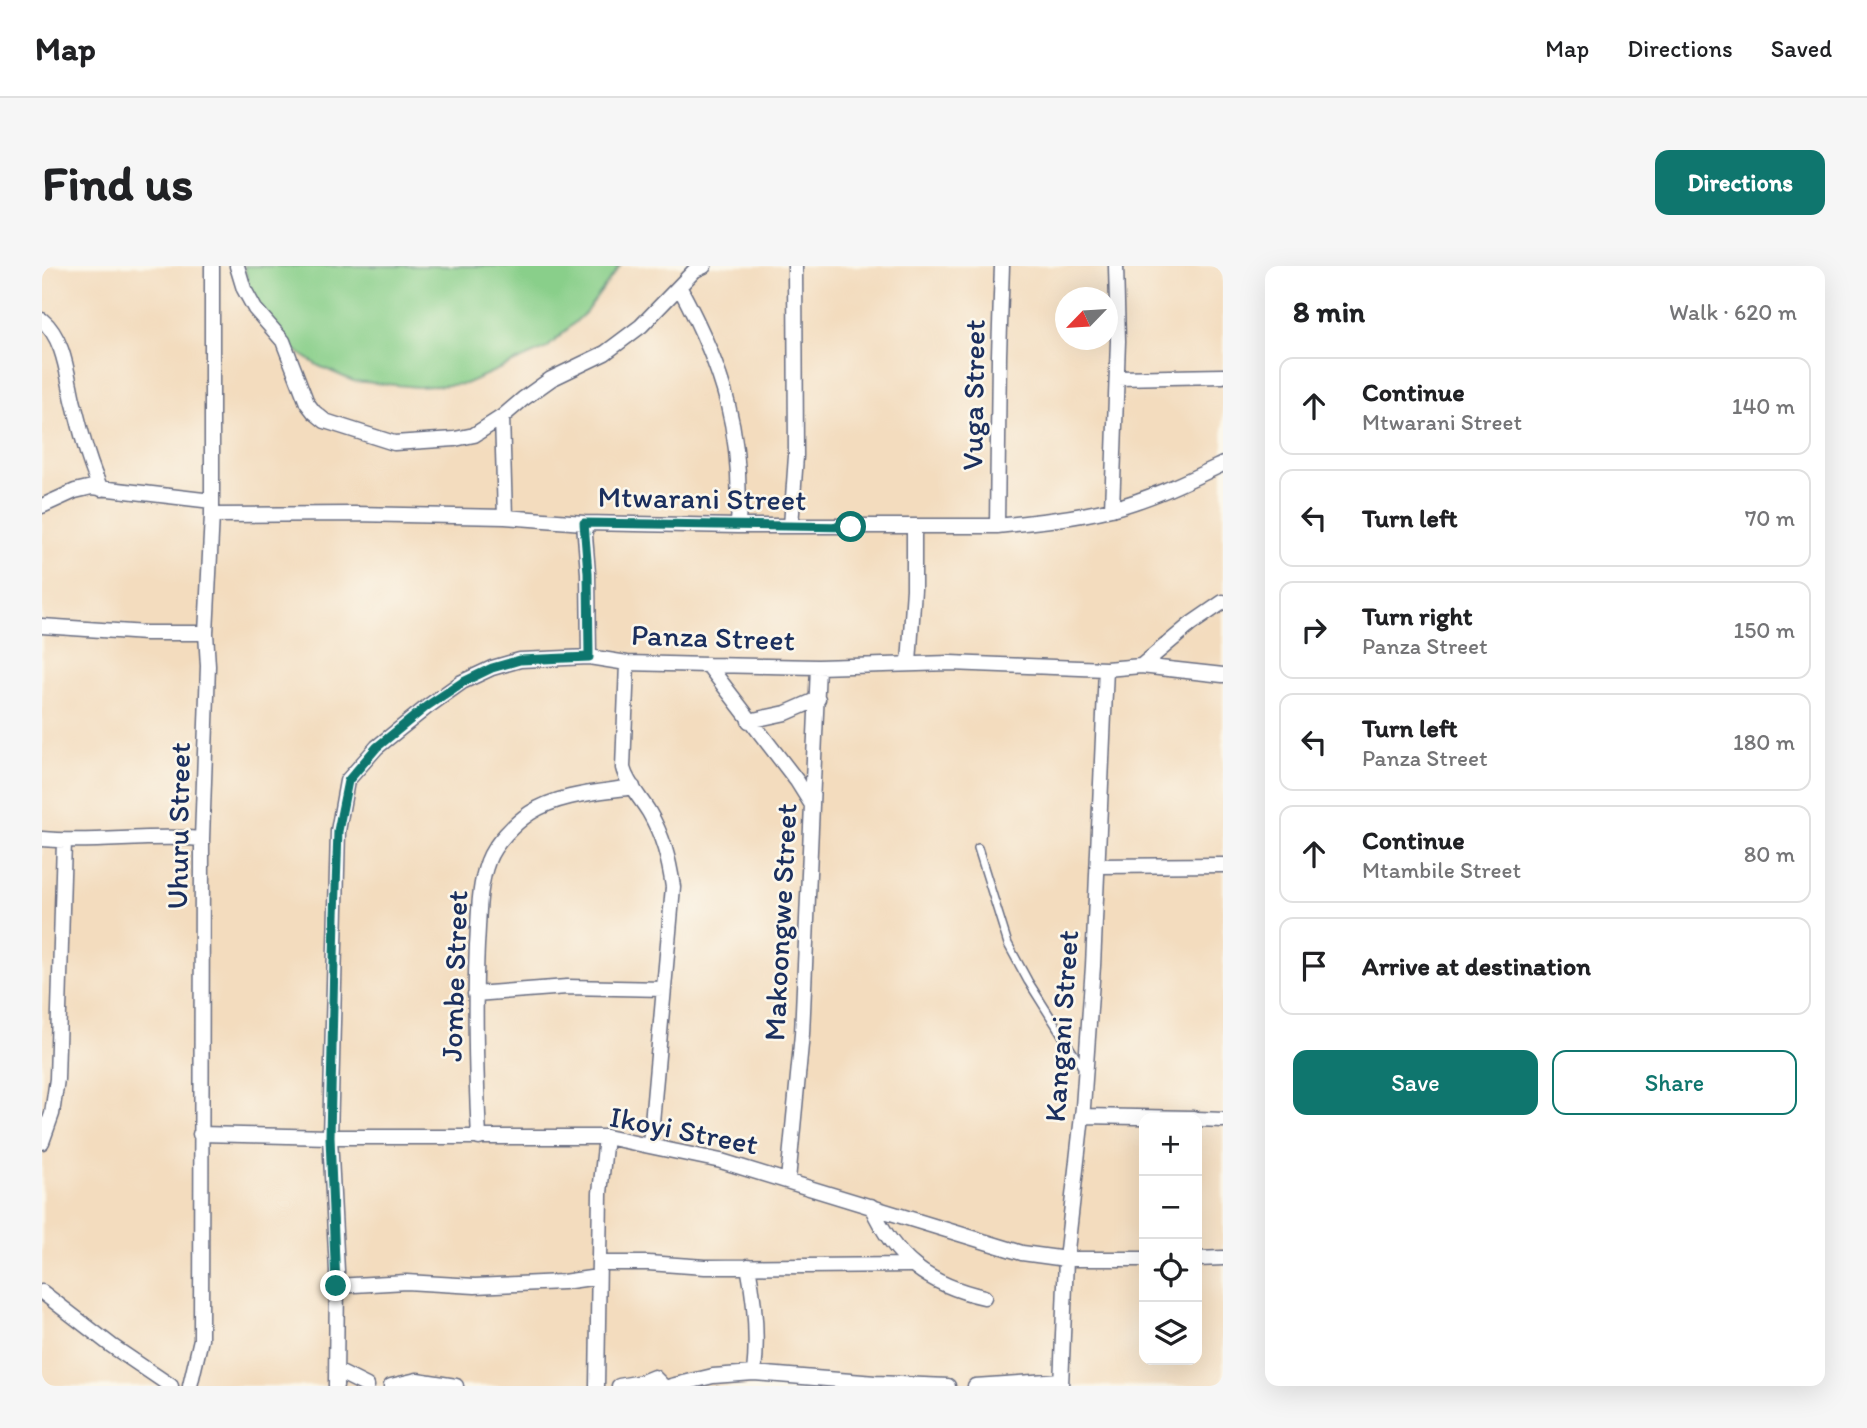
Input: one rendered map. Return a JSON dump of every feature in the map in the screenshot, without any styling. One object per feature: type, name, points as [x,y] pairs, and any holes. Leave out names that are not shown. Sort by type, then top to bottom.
[{"type":"street","name":"Uhuru Street","points":[[190,1386],[201,1339],[202,839],[208,666],[206,633],[212,508],[212,266]]},
{"type":"street","points":[[237,266],[244,289],[255,309],[282,341],[307,403],[325,421],[394,443],[456,439],[474,435],[502,418],[551,379],[605,353],[641,326],[698,267]]},
{"type":"street","points":[[791,526],[796,456],[795,266]]},
{"type":"street","name":"Vuga Street","points":[[997,526],[1002,266]]},
{"type":"street","points":[[1112,509],[1117,378],[1116,266]]},
{"type":"street","points":[[680,288],[714,359],[734,423],[740,496],[738,526]]},
{"type":"street","points":[[42,320],[59,344],[91,465],[101,489]]},
{"type":"street","points":[[1117,378],[1223,376]]},
{"type":"street","points":[[502,418],[505,517]]},
{"type":"street","name":"Mtwarani Street","points":[[42,506],[83,488],[212,508],[355,514],[738,526],[997,526],[1112,509],[1164,491],[1223,464]]},
{"type":"street","points":[[584,523],[588,573],[589,657]]},
{"type":"street","points":[[909,663],[914,589],[914,527]]},
{"type":"street","points":[[1142,666],[1154,653],[1223,602]]},
{"type":"street","points":[[42,626],[146,634],[206,633]]},
{"type":"street","name":"Panza Street","points":[[337,1378],[330,1137],[338,831],[348,781],[377,747],[427,706],[463,682],[492,668],[520,660],[589,657],[627,663],[708,666],[818,667],[950,663],[1105,669],[1142,666],[1217,675]]},
{"type":"street","points":[[627,663],[624,768],[633,788],[660,831],[669,856],[673,887],[650,1145]]},
{"type":"street","points":[[708,666],[797,781],[812,806]]},
{"type":"street","name":"Makoongwe Street","points":[[788,1180],[802,1034],[804,939],[818,667]]},
{"type":"street","name":"Kangani Street","points":[[1061,1383],[1066,1259],[1082,1116],[1098,866],[1105,669]]},
{"type":"street","points":[[1217,675],[1223,685]]},
{"type":"street","points":[[749,720],[786,713],[818,699]]},
{"type":"street","name":"Jombe Street","points":[[479,1138],[475,994],[479,908],[488,860],[498,845],[530,812],[556,801],[633,788]]},
{"type":"street","points":[[42,839],[64,841],[170,836],[202,839]]},
{"type":"street","points":[[42,1142],[52,1114],[57,1079],[64,841]]},
{"type":"street","points":[[1098,866],[1223,865]]},
{"type":"street","points":[[475,994],[567,987],[664,989]]},
{"type":"street","points":[[1082,1116],[1139,1117]]},
{"type":"street","points":[[1202,1118],[1223,1120]]},
{"type":"street","name":"Ikoyi Street","points":[[200,1134],[606,1138],[722,1161],[1022,1253],[1066,1259],[1139,1259]]},
{"type":"street","points":[[597,1386],[600,1194],[606,1138]]},
{"type":"street","points":[[871,1206],[885,1235],[910,1265],[940,1283],[984,1297]]},
{"type":"street","points":[[1202,1259],[1223,1258]]},
{"type":"street","points":[[336,1286],[406,1282],[475,1286],[563,1282],[623,1262],[705,1267],[910,1265]]},
{"type":"street","points":[[748,1266],[754,1298],[757,1347],[754,1373]]},
{"type":"street","points":[[42,1292],[112,1346],[171,1386]]},
{"type":"street","points":[[671,1386],[754,1373],[948,1386]]},
{"type":"street","points":[[620,1386],[654,1377],[663,1386]]},
{"type":"street","points":[[337,1378],[367,1386]]},
{"type":"street","points":[[391,1386],[417,1380],[456,1386]]},
{"type":"street","points":[[975,1386],[1061,1383]]},
{"type":"lane","points":[[978,848],[1007,944],[1085,1070]]},
{"type":"green space","points":[[244,266],[620,266],[585,313],[547,348],[465,384],[418,387],[353,381],[319,366],[290,347],[251,295]]},
{"type":"route","points":[[336,1286],[330,1137],[335,916],[338,831],[348,781],[377,747],[427,706],[463,682],[492,668],[520,660],[589,657],[588,573],[584,523],[851,527]]}]
